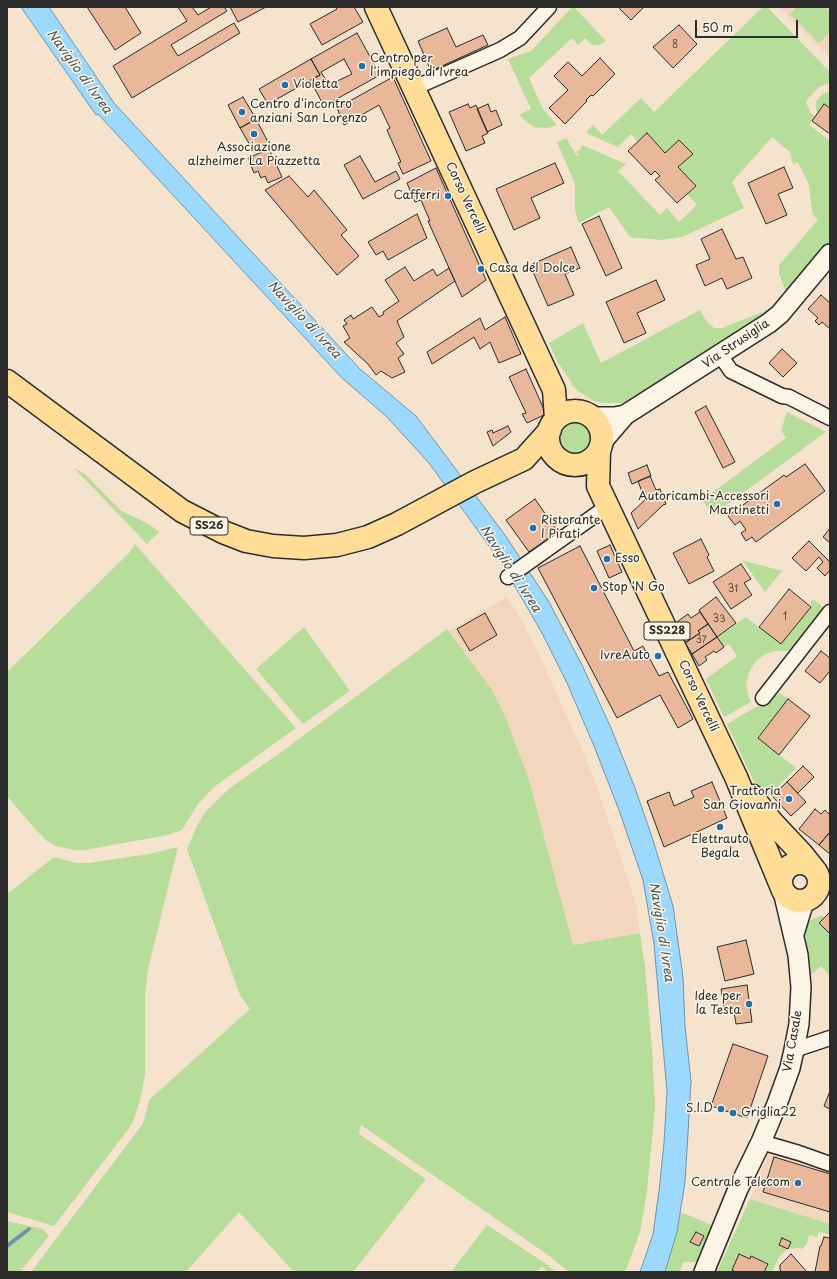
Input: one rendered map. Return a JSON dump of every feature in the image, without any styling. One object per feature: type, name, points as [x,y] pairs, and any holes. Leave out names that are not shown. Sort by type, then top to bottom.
[{"type":"main road","name":"Corso Vercelli","points":[[376,7],[554,390],[553,424]]},
{"type":"main road","name":"Via Strusiglia","points":[[600,447],[625,415],[720,355],[769,323],[780,314],[830,254]]},
{"type":"main road","name":"SS26","points":[[7,381],[182,511],[222,532],[246,541],[273,546],[304,548],[337,545],[368,536],[397,524],[475,482],[524,459],[553,424]]},
{"type":"main road","name":"Corso Vercelli","points":[[554,390],[588,415]]},
{"type":"main road","points":[[571,412],[588,415],[599,427],[601,435],[600,447],[595,456],[589,462],[576,465],[565,463],[554,454],[550,448],[548,438],[553,424],[563,415],[571,412]]},
{"type":"main road","name":"Via Strusiglia","points":[[588,415],[614,417],[625,415]]},
{"type":"main road","name":"Corso Vercelli","points":[[598,486],[600,447]]},
{"type":"main road","name":"SS26","points":[[524,459],[565,463]]},
{"type":"main road","name":"Corso Vercelli","points":[[565,463],[598,486],[736,777],[782,889]]},
{"type":"main road","name":"Corso Vercelli","points":[[736,777],[771,821],[820,873]]},
{"type":"main road","points":[[802,863],[820,873],[816,898],[797,902],[787,896],[782,889],[782,877],[790,866],[802,863]]},
{"type":"main road","name":"Via Casale","points":[[704,1272],[738,1189],[761,1142],[777,1104],[790,1068],[794,1050],[799,1024],[801,987],[798,955],[782,889]]},
{"type":"main road","name":"Via Casale","points":[[794,935],[816,898]]},
{"type":"street","points":[[414,88],[500,50],[520,38],[549,7]]},
{"type":"street","points":[[720,355],[731,371],[782,396],[789,397],[830,418]]},
{"type":"street","points":[[508,577],[608,506]]},
{"type":"street","points":[[763,698],[830,612]]},
{"type":"street","points":[[794,1050],[830,1038]]},
{"type":"street","points":[[761,1142],[830,1164]]},
{"type":"shaded area","points":[[779,7],[830,7],[830,58]]},
{"type":"shaded area","points":[[507,597],[516,610],[541,659],[595,781],[636,903],[640,933],[573,945],[571,940],[529,780],[506,718],[492,690],[449,631]]},
{"type":"shaded area","points":[[770,1149],[830,1168],[830,1224],[750,1199]]},
{"type":"green space","points":[[572,7],[574,7],[606,41],[600,45],[592,45],[585,38],[578,45],[572,38],[529,78],[543,109],[557,125],[548,128],[534,127],[519,115],[531,109],[508,59],[531,51]]},
{"type":"green space","points":[[763,7],[767,7],[830,72],[830,84],[819,87],[806,102],[810,112],[815,117],[809,125],[830,141],[830,246],[786,293],[779,273],[779,265],[818,220],[813,214],[809,185],[798,162],[793,164],[790,152],[772,137],[732,182],[744,208],[682,237],[661,240],[630,237],[609,207],[579,223],[575,210],[575,184],[557,142],[566,138],[577,156],[579,155],[576,152],[580,150],[582,145],[626,164],[618,171],[660,215],[667,208],[679,222],[697,205],[687,194],[696,186],[678,167],[692,154],[679,140],[665,153],[647,133],[638,142],[631,134],[618,147],[588,134],[587,131],[593,125],[602,135],[641,98],[654,112]]},
{"type":"green space","points":[[797,7],[824,7],[830,13],[830,32],[819,43],[790,14]]},
{"type":"green space","points":[[830,92],[830,108],[824,104],[818,113],[816,110],[816,102],[824,93]]},
{"type":"green space","points":[[775,307],[778,309],[632,401],[623,403],[603,403],[594,401],[578,391],[572,385],[558,363],[549,343],[583,323],[601,363],[700,310],[707,322],[714,328],[722,328]]},
{"type":"green space","points":[[787,412],[826,432],[713,515],[702,500],[786,438],[781,430]]},
{"type":"green space","points":[[571,422],[577,422],[581,423],[588,429],[591,439],[590,446],[584,453],[577,456],[571,456],[567,455],[560,449],[557,442],[557,436],[558,432],[564,425]]},
{"type":"green space","points":[[74,468],[85,474],[120,510],[149,524],[159,532],[147,544]]},
{"type":"green space","points":[[135,544],[296,728],[214,787],[198,804],[182,830],[168,835],[85,850],[74,850],[56,846],[47,841],[35,829],[7,796],[7,672],[130,552]]},
{"type":"green space","points":[[742,560],[782,571],[765,592]]},
{"type":"green space","points":[[813,599],[825,609],[791,652],[776,651],[765,654],[755,662],[749,673],[746,684],[751,702],[724,717],[706,679],[737,656],[729,644],[724,647],[717,637],[746,617],[781,644],[811,607],[811,601]]},
{"type":"green space","points":[[304,627],[350,691],[303,724],[256,669]]},
{"type":"green space","points":[[447,629],[492,690],[506,718],[529,780],[573,945],[640,933],[645,967],[655,1106],[647,1192],[640,1232],[624,1272],[569,1272],[548,1255],[361,1125],[359,1134],[426,1179],[353,1272],[294,1272],[239,1212],[186,1272],[31,1272],[142,1125],[149,1100],[250,1009],[240,995],[187,849],[203,815],[230,788],[284,750]]},
{"type":"green space","points":[[780,693],[788,699],[758,738],[796,768],[766,799],[758,790],[727,724]]},
{"type":"green space","points":[[178,847],[148,969],[145,994],[145,1075],[140,1101],[133,1121],[130,1127],[54,1226],[7,1212],[7,894],[54,857],[77,863],[88,863],[149,854]]},
{"type":"green space","points":[[822,915],[825,918],[819,923],[830,934],[830,976],[821,966],[810,976],[809,959],[803,924]]},
{"type":"green space","points":[[750,1199],[830,1224],[830,1235],[819,1232],[817,1237],[809,1235],[807,1244],[802,1249],[788,1249],[779,1257],[772,1272],[764,1272],[768,1263],[751,1256],[750,1259],[734,1272],[717,1272]]},
{"type":"green space","points":[[680,1213],[686,1214],[716,1227],[706,1253],[696,1262],[683,1262],[680,1272],[665,1272],[677,1232]],"holes":[[[696,1232],[703,1236],[698,1246],[691,1242]]]},
{"type":"green space","points":[[7,1221],[43,1229],[49,1236],[20,1272],[7,1272]]},
{"type":"green space","points":[[487,1225],[545,1263],[556,1272],[548,1272],[542,1266],[537,1272],[451,1272]]},
{"type":"water","name":"Naviglio di Ivrea","points":[[21,7],[49,7],[114,103],[360,369],[416,416],[505,535],[549,602],[583,667],[611,728],[635,788],[653,840],[673,906],[683,977],[685,1026],[691,1081],[688,1133],[685,1182],[677,1232],[665,1272],[640,1272],[653,1234],[664,1143],[667,1092],[654,944],[643,880],[619,810],[594,746],[567,683],[542,633],[502,564],[429,463],[386,416],[342,378],[98,114],[96,115]]},
{"type":"building","points":[[87,7],[125,7],[141,33],[115,50]]},
{"type":"building","points":[[178,7],[192,7],[198,15],[211,7],[224,7],[227,11],[171,45],[178,56],[234,23],[240,33],[132,98],[113,66],[187,21]]},
{"type":"building","points":[[230,7],[266,7],[238,22]]},
{"type":"building","points":[[336,7],[354,7],[363,22],[322,45],[310,24],[337,9]]},
{"type":"building","points":[[618,7],[644,7],[631,20]]},
{"type":"building","points":[[679,25],[697,44],[673,68],[653,47]]},
{"type":"building","points":[[447,28],[456,47],[483,35],[488,45],[431,71],[418,41]]},
{"type":"building","name":"Centro per l'impiego di Ivrea","points":[[357,33],[380,75],[324,106],[310,80],[320,75],[311,59]],"holes":[[[344,59],[352,74],[329,85],[321,72]]]},
{"type":"building","points":[[600,58],[615,74],[593,96],[591,95],[586,100],[587,101],[565,124],[549,108],[568,90],[554,76],[568,62],[582,76]]},
{"type":"building","name":"Violetta","points":[[311,59],[320,75],[268,104],[259,89]]},
{"type":"building","points":[[393,77],[431,161],[403,174],[398,163],[401,162],[387,130],[390,128],[379,105],[344,125],[337,108]]},
{"type":"building","name":"Centro d'incontro anziani San Lorenzo","points":[[243,97],[256,119],[240,128],[228,105]]},
{"type":"building","points":[[468,104],[470,108],[476,105],[488,133],[482,136],[485,143],[466,151],[449,112]]},
{"type":"building","points":[[488,104],[491,112],[496,110],[502,125],[487,132],[477,109]]},
{"type":"building","points":[[824,104],[830,108],[830,134],[812,121]]},
{"type":"building","name":"Associazione alzheimer La Piazzetta","points":[[256,119],[269,144],[254,152],[240,128]]},
{"type":"building","points":[[647,133],[665,153],[679,140],[693,154],[678,167],[696,186],[677,203],[655,180],[660,176],[655,171],[651,175],[628,151]]},
{"type":"building","points":[[269,149],[282,177],[268,183],[265,176],[261,178],[258,171],[254,173],[248,158]]},
{"type":"building","points":[[360,156],[375,182],[396,171],[400,179],[363,199],[344,165]]},
{"type":"building","points":[[555,163],[564,183],[531,198],[540,218],[514,230],[496,189]]},
{"type":"building","points":[[784,167],[793,188],[778,194],[787,215],[766,224],[748,183]]},
{"type":"building","points":[[436,168],[486,280],[462,297],[428,221],[430,221],[421,200],[415,202],[407,183]]},
{"type":"building","points":[[289,176],[308,197],[314,190],[347,230],[341,235],[359,256],[337,275],[265,190]]},
{"type":"building","points":[[417,214],[427,238],[388,260],[383,251],[376,255],[368,242]]},
{"type":"building","points":[[599,216],[622,268],[606,276],[582,224]]},
{"type":"building","points":[[722,229],[736,259],[743,257],[752,278],[727,289],[722,278],[705,286],[696,265],[710,259],[701,239]]},
{"type":"building","points":[[571,247],[580,268],[565,274],[574,295],[548,306],[530,265]]},
{"type":"building","points":[[405,267],[414,281],[433,269],[437,276],[449,268],[455,281],[397,321],[404,337],[396,343],[404,354],[398,358],[405,372],[392,378],[381,371],[376,375],[368,364],[344,342],[350,338],[343,326],[347,324],[344,320],[351,315],[353,319],[372,307],[379,317],[384,314],[383,312],[399,301],[385,280]]},
{"type":"building","points":[[656,280],[665,300],[637,313],[646,333],[624,343],[606,302]]},
{"type":"building","points":[[821,295],[830,303],[830,329],[822,322],[819,325],[815,321],[818,318],[808,309]]},
{"type":"building","points":[[505,317],[521,354],[499,363],[490,342],[480,349],[474,337],[432,364],[427,352],[480,318],[485,330]]},
{"type":"building","points":[[782,349],[797,363],[783,377],[769,363]]},
{"type":"building","points":[[526,369],[546,414],[527,423],[522,414],[526,413],[509,377]]},
{"type":"building","points":[[706,406],[735,462],[723,468],[695,412]]},
{"type":"building","points":[[508,426],[511,432],[493,446],[487,432],[492,430],[493,433]]},
{"type":"building","name":"Autoricambi-Accessori Martinetti","points":[[805,464],[825,491],[756,542],[752,537],[746,541],[741,533],[746,530],[740,521],[735,525],[728,516],[784,475],[786,477]]},
{"type":"building","points":[[647,465],[651,476],[632,484],[628,473]]},
{"type":"building","points":[[650,476],[656,490],[660,489],[666,504],[663,505],[638,529],[631,513],[645,500],[638,481]]},
{"type":"building","points":[[535,499],[558,532],[529,552],[506,520]]},
{"type":"building","points":[[830,528],[830,543],[823,537]]},
{"type":"building","points":[[701,539],[709,555],[707,557],[714,571],[689,584],[673,553]]},
{"type":"building","points":[[809,541],[830,562],[830,570],[825,576],[817,568],[823,562],[819,557],[806,571],[792,558]]},
{"type":"building","points":[[610,545],[622,572],[609,578],[597,551]]},
{"type":"building","points":[[580,546],[634,651],[643,646],[659,676],[668,672],[693,719],[678,728],[660,695],[617,718],[538,568]]},
{"type":"building","points":[[741,564],[751,579],[744,583],[752,595],[731,609],[713,582]]},
{"type":"building","points":[[789,589],[811,607],[781,644],[759,627]]},
{"type":"building","points":[[716,597],[736,623],[717,637],[699,610]]},
{"type":"building","points":[[700,612],[708,624],[698,631],[700,633],[685,643],[674,624],[688,614],[691,618]]},
{"type":"building","points":[[485,613],[497,635],[470,651],[457,629]]},
{"type":"building","points":[[708,624],[717,637],[692,654],[685,643],[700,633],[698,631]]},
{"type":"building","points":[[717,637],[724,647],[716,653],[714,651],[705,657],[707,660],[699,666],[692,654]]},
{"type":"building","points":[[821,651],[830,658],[830,671],[820,683],[805,671]]},
{"type":"building","points":[[788,699],[810,716],[779,755],[758,738]]},
{"type":"building","points":[[803,766],[814,777],[798,793],[787,782]]},
{"type":"building","points":[[712,782],[727,818],[664,847],[647,801],[669,792],[674,806],[694,797],[691,791]]},
{"type":"building","name":"Trattoria San Giovanni","points":[[787,782],[806,802],[791,816],[772,796]]},
{"type":"building","points":[[815,809],[821,814],[825,810],[830,815],[830,832],[819,845],[799,829]]},
{"type":"building","points":[[830,832],[830,854],[819,845]]},
{"type":"building","points":[[830,912],[830,934],[819,923]]},
{"type":"building","points":[[746,940],[754,974],[725,981],[717,947]]},
{"type":"building","points":[[747,985],[752,1022],[736,1024],[734,1012],[725,1013],[721,989]]},
{"type":"building","points":[[733,1044],[768,1056],[747,1118],[711,1106]]},
{"type":"building","points":[[830,1091],[830,1109],[824,1106]]},
{"type":"building","name":"Centrale Telecom","points":[[774,1157],[830,1174],[830,1212],[763,1192]]},
{"type":"building","points":[[696,1232],[704,1236],[699,1246],[690,1242]]},
{"type":"building","points":[[824,1237],[830,1238],[830,1272],[815,1272],[820,1246]]},
{"type":"building","points":[[782,1238],[791,1242],[788,1249],[779,1245]]},
{"type":"building","points":[[739,1254],[750,1259],[751,1256],[768,1264],[764,1272],[734,1272],[732,1270]]},
{"type":"building","points":[[791,1254],[807,1272],[782,1272],[780,1270],[780,1265]]},
{"type":"waterway","points":[[7,1246],[29,1229]]},
{"type":"place","name":"Centro per l'impiego di Ivrea","points":[[362,66]]},
{"type":"place","name":"Violetta","points":[[285,85]]},
{"type":"place","name":"Centro d'incontro anziani San Lorenzo","points":[[242,112]]},
{"type":"place","name":"Associazione alzheimer La Piazzetta","points":[[254,134]]},
{"type":"place","name":"Cafferri","points":[[448,196]]},
{"type":"place","name":"Casa del Dolce","points":[[481,269]]},
{"type":"place","name":"Autoricambi-Accessori Martinetti","points":[[777,504]]},
{"type":"place","name":"Ristorante I Pirati","points":[[533,528]]},
{"type":"place","name":"Esso","points":[[607,559]]},
{"type":"place","name":"Stop 'N Go","points":[[594,588]]},
{"type":"place","name":"IvreAuto","points":[[658,656]]},
{"type":"place","name":"Trattoria San Giovanni","points":[[789,799]]},
{"type":"place","name":"Elettrauto Begala","points":[[720,827]]},
{"type":"place","name":"Idee per la Testa","points":[[749,1004]]},
{"type":"place","name":"S.I.D","points":[[721,1109]]},
{"type":"place","name":"Griglia22","points":[[733,1113]]},
{"type":"place","name":"Centrale Telecom","points":[[798,1183]]}]
